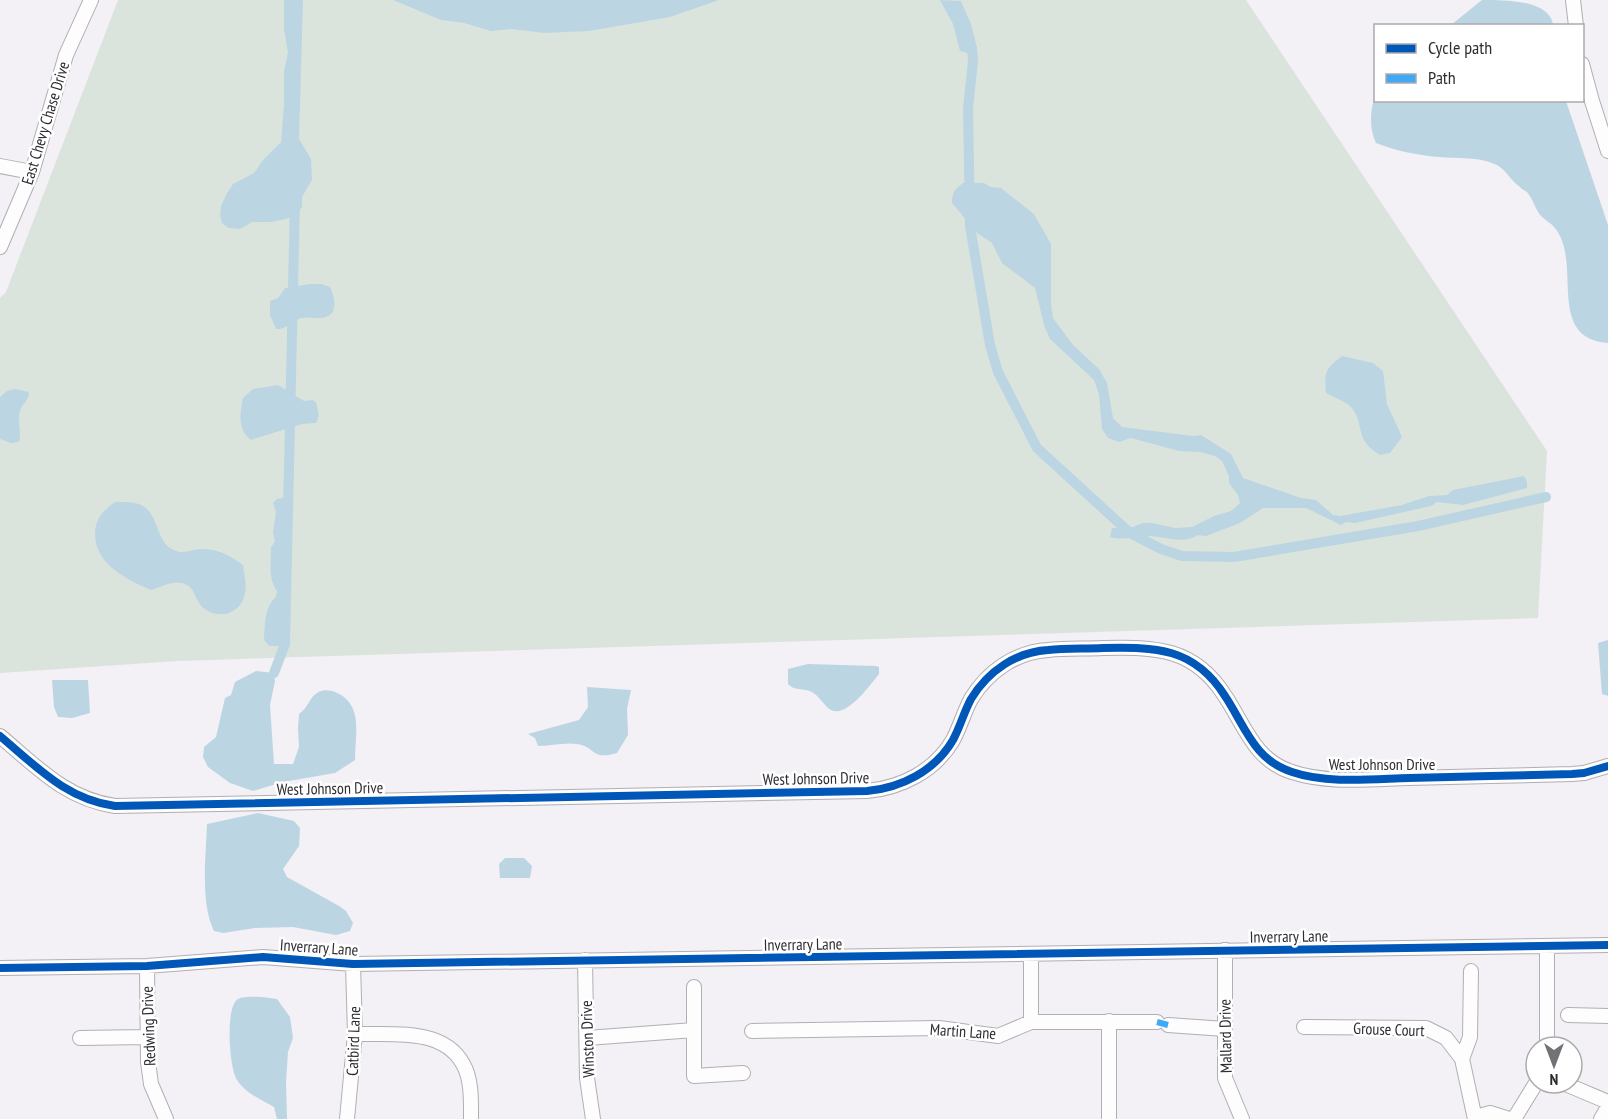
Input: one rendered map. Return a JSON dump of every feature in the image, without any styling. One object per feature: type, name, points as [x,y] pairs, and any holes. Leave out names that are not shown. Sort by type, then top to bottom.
[{"type":"street","name":"East Chevy Chase Drive","points":[[0,247],[32,172],[66,55],[91,0]]},
{"type":"street","points":[[1573,0],[1576,24]]},
{"type":"street","points":[[1584,71],[1608,151]]},
{"type":"street","points":[[0,166],[32,172]]},
{"type":"street","name":"West Johnson Drive","points":[[0,736],[57,784],[77,796],[99,804],[115,806],[867,791],[892,787],[910,780],[945,752],[972,698],[990,675],[1012,659],[1046,650],[1141,647],[1168,651],[1186,659],[1203,671],[1226,697],[1251,743],[1273,762],[1292,772],[1340,780],[1572,774],[1608,766]]},
{"type":"street","name":"Inverrary Lane","points":[[0,968],[184,965],[230,958],[263,957],[353,964],[1608,945]]},
{"type":"street","points":[[1546,1035],[1547,947]]},
{"type":"street","name":"Mallard Drive","points":[[1225,950],[1225,1078],[1242,1119]]},
{"type":"street","points":[[1031,954],[1031,1022]]},
{"type":"street","name":"Winston Drive","points":[[585,960],[587,1078],[593,1119]]},
{"type":"street","name":"Catbird Lane","points":[[347,1119],[356,1034],[353,964]]},
{"type":"street","name":"Redwing Drive","points":[[147,966],[146,1037],[151,1084],[166,1119]]},
{"type":"street","points":[[1472,971],[1470,1037],[1462,1059],[1475,1118],[1490,1113],[1509,1119]]},
{"type":"street","points":[[694,987],[694,1076],[742,1073]]},
{"type":"street","points":[[1568,1015],[1608,1016]]},
{"type":"street","points":[[1109,1021],[1109,1119]]},
{"type":"street","name":"Martin Lane","points":[[752,1031],[939,1028],[998,1036],[1031,1022],[1109,1021],[1225,1029]]},
{"type":"street","name":"Grouse Court","points":[[1304,1027],[1426,1028],[1446,1038],[1462,1059]]},
{"type":"street","points":[[586,1038],[694,1030]]},
{"type":"street","points":[[356,1034],[422,1036],[439,1042],[451,1050],[463,1063],[469,1081],[471,1119]]},
{"type":"street","points":[[80,1038],[146,1037]]},
{"type":"street","points":[[1584,1092],[1608,1102]]},
{"type":"street","points":[[1514,1119],[1529,1095]]},
{"type":"street","points":[[1229,1119],[1234,1104]]},
{"type":"street","points":[[1601,1119],[1608,1107]]},
{"type":"shaded area","points":[[118,0],[1246,0],[1547,451],[1538,618],[178,661],[0,673],[0,298],[6,292]]},
{"type":"water","points":[[284,0],[303,0],[299,139],[311,159],[312,180],[302,197],[302,206],[298,214],[270,222],[252,222],[240,229],[228,228],[222,223],[220,216],[226,195],[233,184],[254,173],[281,142],[284,71],[288,53],[284,29]]},
{"type":"water","points":[[393,0],[719,0],[670,17],[589,31],[544,33],[512,29],[491,31],[464,23],[441,20]]},
{"type":"water","points":[[940,0],[961,1],[971,24],[976,52],[960,51],[953,24]]},
{"type":"water","points":[[1482,0],[1503,0],[1536,6],[1550,17],[1553,24],[1452,24]]},
{"type":"water","points":[[1374,99],[1374,102],[1566,102],[1608,225],[1608,343],[1589,338],[1577,328],[1571,314],[1568,297],[1563,243],[1555,228],[1539,213],[1527,192],[1500,167],[1490,162],[1414,154],[1376,143],[1372,132]]},
{"type":"water","points":[[963,183],[984,183],[991,187],[1001,188],[1034,214],[1051,244],[1053,318],[1073,345],[1099,369],[1107,383],[1113,418],[1122,427],[1193,436],[1201,435],[1231,454],[1243,478],[1301,498],[1316,500],[1333,515],[1340,516],[1402,505],[1429,496],[1447,495],[1453,490],[1524,476],[1527,488],[1463,505],[1437,502],[1431,506],[1355,523],[1346,522],[1341,525],[1306,508],[1263,508],[1240,523],[1206,536],[1198,535],[1180,540],[1148,536],[1110,537],[1112,528],[1130,528],[1143,523],[1175,528],[1192,527],[1214,516],[1231,511],[1240,503],[1238,495],[1229,483],[1229,476],[1222,461],[1215,456],[1200,452],[1179,451],[1131,438],[1119,442],[1108,438],[1102,429],[1099,394],[1094,380],[1050,339],[1044,325],[1035,288],[1002,263],[992,243],[977,233],[952,203],[954,191]]},
{"type":"water","points":[[310,284],[330,287],[334,299],[333,312],[326,317],[302,318],[283,328],[276,329],[270,315],[270,301],[278,298],[285,288]]},
{"type":"water","points":[[1342,356],[1373,363],[1383,371],[1387,404],[1402,437],[1390,453],[1380,455],[1372,449],[1363,438],[1358,420],[1351,407],[1326,393],[1327,372],[1332,364]]},
{"type":"water","points":[[278,385],[304,401],[316,402],[319,416],[316,423],[302,424],[251,440],[243,431],[242,426],[243,398],[253,389]]},
{"type":"water","points":[[15,389],[29,392],[19,415],[19,442],[11,443],[0,439],[0,397],[7,391]]},
{"type":"water","points":[[284,498],[292,502],[291,532],[285,537],[285,546],[290,550],[288,583],[284,588],[284,598],[289,600],[289,612],[280,646],[269,646],[264,640],[266,617],[277,591],[272,581],[271,570],[271,547],[275,542],[273,533],[276,512],[273,503],[277,499]]},
{"type":"water","points":[[115,502],[137,503],[148,510],[160,535],[174,550],[181,552],[201,549],[219,551],[243,565],[246,590],[240,605],[225,614],[212,613],[200,604],[190,587],[183,583],[178,582],[151,590],[113,569],[100,553],[95,532],[101,514]]},
{"type":"water","points":[[1608,640],[1608,696],[1602,694],[1598,643]]},
{"type":"water","points":[[808,664],[876,666],[879,667],[879,674],[858,699],[837,711],[828,708],[810,691],[788,684],[788,669]]},
{"type":"water","points":[[256,671],[274,673],[275,681],[270,705],[274,764],[293,764],[299,747],[299,714],[314,695],[326,690],[344,697],[354,712],[356,721],[355,760],[335,773],[283,782],[253,791],[230,783],[208,767],[203,757],[204,747],[216,737],[225,698],[231,695],[235,682]]},
{"type":"water","points":[[52,680],[88,680],[90,713],[72,718],[58,717],[54,707]]},
{"type":"water","points":[[587,687],[631,690],[627,709],[628,735],[617,753],[602,755],[583,745],[572,744],[538,746],[535,738],[528,734],[579,720],[588,707]]},
{"type":"water","points":[[258,813],[294,821],[300,828],[299,846],[283,869],[287,877],[346,911],[353,923],[350,931],[336,935],[293,927],[255,928],[223,933],[214,931],[205,893],[207,824]]},
{"type":"water","points":[[505,858],[524,858],[532,866],[530,878],[500,878],[499,864]]},
{"type":"water","points":[[240,998],[277,999],[290,1017],[293,1038],[288,1052],[287,1119],[277,1119],[274,1107],[244,1089],[234,1073],[230,1051],[230,1025],[234,1004]]},
{"type":"waterway","points":[[968,40],[972,48],[973,61],[968,108],[970,226],[990,345],[998,372],[1037,448],[1130,533],[1161,549],[1182,556],[1234,557],[1418,526],[1546,497]]},
{"type":"waterway","points":[[274,673],[285,644],[295,201]]},
{"type":"marked path","points":[[1157,1022],[1168,1025]]},
{"type":"cycle path","points":[[0,736],[40,770],[67,789],[98,802],[115,806],[867,791],[904,782],[937,761],[953,740],[971,699],[978,689],[994,672],[1014,659],[1048,650],[1140,648],[1172,653],[1200,668],[1225,696],[1259,751],[1279,767],[1306,776],[1350,780],[1572,774],[1608,766]]},
{"type":"cycle path","points":[[0,968],[147,966],[263,957],[353,964],[1608,945]]}]
